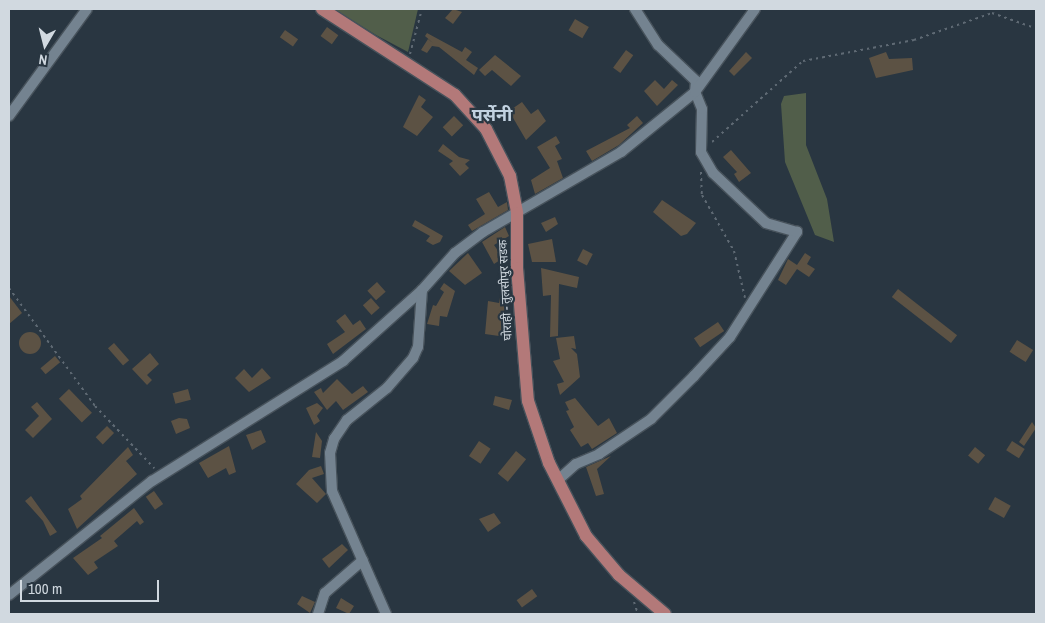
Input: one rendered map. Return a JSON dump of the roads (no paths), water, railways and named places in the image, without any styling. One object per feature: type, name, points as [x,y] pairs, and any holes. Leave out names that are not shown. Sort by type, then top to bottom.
[{"type":"main road","name":"घोराही - तुलसीपुर सडक","points":[[322,9],[455,95],[486,130],[510,176],[517,213],[516,268],[528,401],[558,480],[586,536],[619,575],[665,614]]},
{"type":"street","points":[[9,116],[87,9]]},
{"type":"street","points":[[558,480],[576,464],[599,454],[651,419],[730,337],[797,232],[766,223],[713,173],[701,152],[702,109],[695,92],[692,74],[658,45],[634,9]]},
{"type":"street","points":[[9,595],[160,476],[343,361],[422,290],[455,253],[517,213],[621,152],[695,92],[755,9]]},
{"type":"street","points":[[386,614],[363,560],[354,548],[332,491],[330,453],[334,439],[347,420],[387,388],[413,358],[418,347],[422,290]]},
{"type":"street","points":[[318,614],[325,593],[363,560]]},
{"type":"district","name":"पर्सेनी","points":[[492,115]]}]
